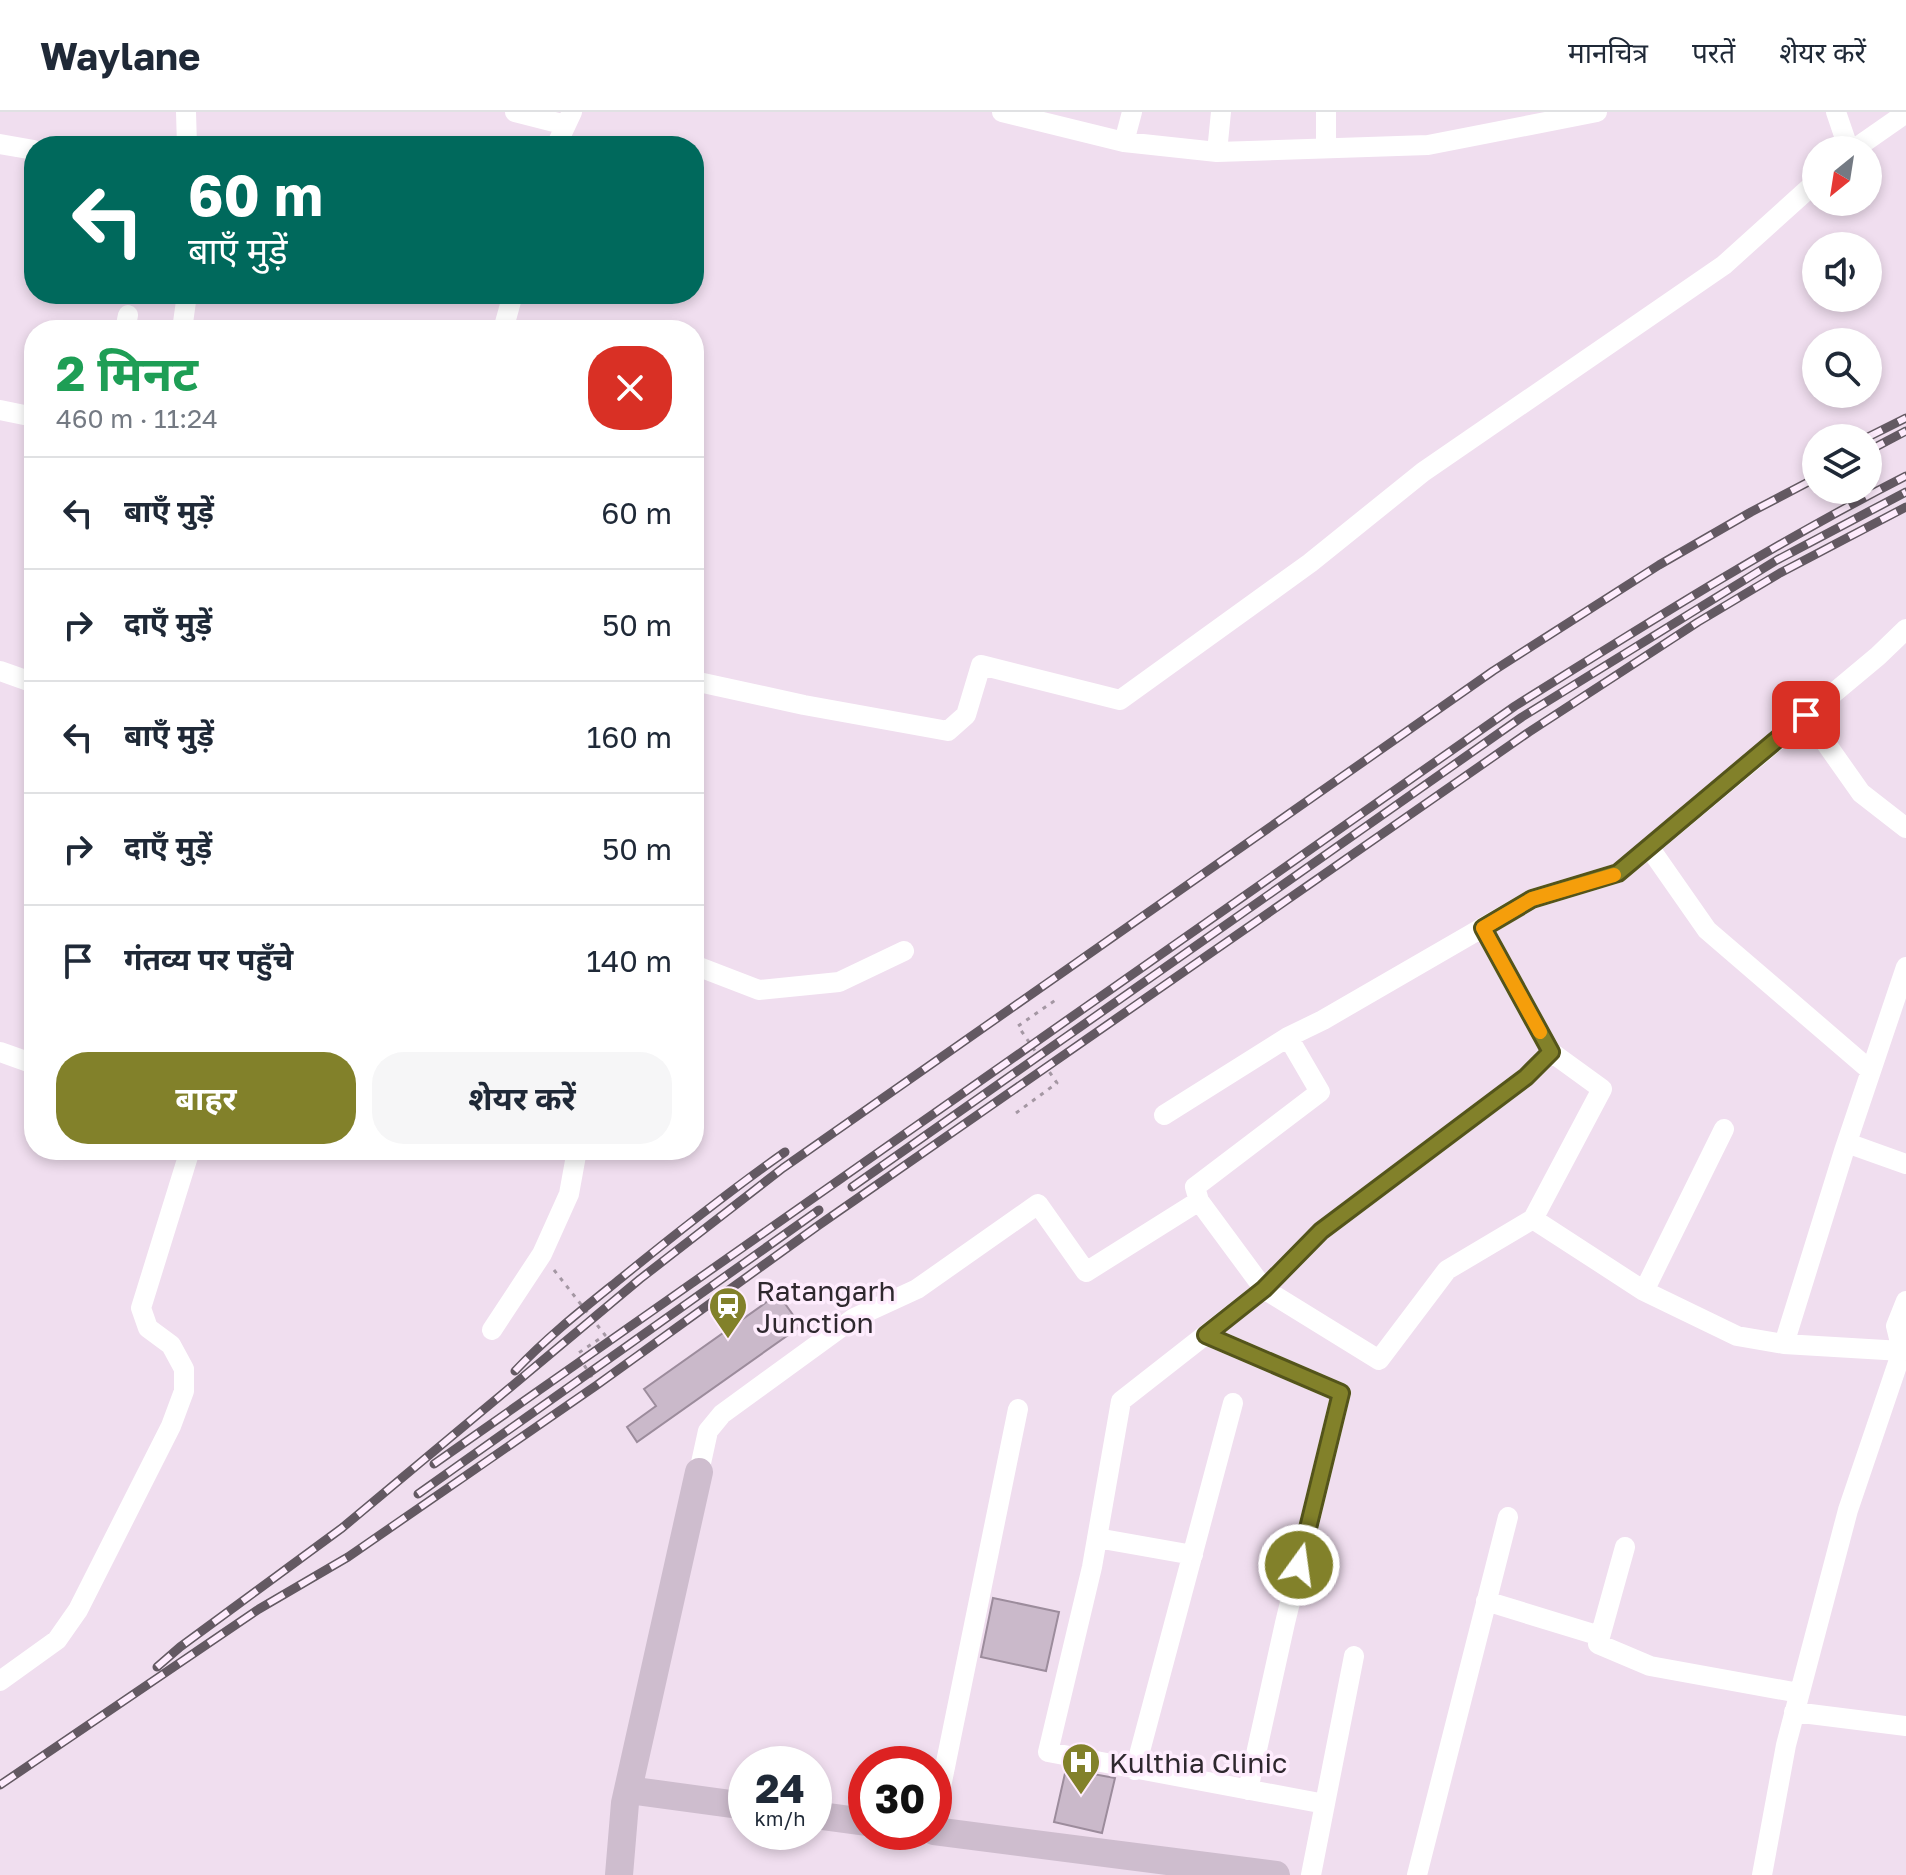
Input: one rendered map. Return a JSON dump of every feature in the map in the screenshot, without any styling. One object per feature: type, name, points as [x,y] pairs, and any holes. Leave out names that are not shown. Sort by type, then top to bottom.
[{"type":"street","points":[[186,112],[187,136]]},
{"type":"street","points":[[515,112],[569,118]]},
{"type":"street","points":[[1002,112],[1039,116],[1124,142],[1217,152],[1428,145],[1537,118],[1597,112]]},
{"type":"street","points":[[1124,142],[1132,112]]},
{"type":"street","points":[[1217,152],[1221,112]]},
{"type":"street","points":[[1326,112],[1326,149]]},
{"type":"street","points":[[1836,112],[1845,136]]},
{"type":"street","points":[[1872,136],[1906,113]]},
{"type":"street","points":[[0,144],[24,148]]},
{"type":"street","points":[[704,683],[948,731],[966,715],[981,665],[1120,700],[1310,563],[1423,472],[1724,265],[1802,195]]},
{"type":"street","points":[[0,410],[24,415]]},
{"type":"street","points":[[1164,1115],[1288,1037],[1323,1020],[1532,899],[1618,873],[1906,629]]},
{"type":"street","points":[[0,671],[24,676]]},
{"type":"street","points":[[1806,715],[1861,793],[1906,828]]},
{"type":"street","points":[[1649,847],[1707,930],[1871,1071]]},
{"type":"street","points":[[1288,1037],[1320,1092],[1195,1187],[1199,1201],[1264,1289],[1379,1360],[1447,1270],[1533,1219],[1602,1089],[1551,1052],[1483,928]]},
{"type":"street","points":[[704,969],[759,990],[839,982],[904,951]]},
{"type":"street","points":[[1784,1344],[1906,967]]},
{"type":"street","points":[[0,1052],[24,1060]]},
{"type":"street","points":[[1325,1804],[1048,1752],[1097,1538],[1121,1401],[1264,1289],[1321,1231],[1526,1077],[1551,1052]]},
{"type":"street","points":[[1644,1291],[1724,1129]]},
{"type":"street","points":[[1847,1143],[1906,1164]]},
{"type":"street","points":[[0,1681],[57,1640],[78,1610],[171,1426],[184,1391],[184,1369],[171,1345],[148,1328],[141,1308],[187,1160]]},
{"type":"street","points":[[492,1330],[542,1254],[569,1194],[575,1160]]},
{"type":"street","points":[[619,1875],[628,1790],[708,1431],[722,1414],[854,1318],[917,1289],[1038,1204],[1086,1272],[1199,1201]]},
{"type":"street","points":[[1533,1219],[1644,1291],[1737,1336],[1784,1344],[1902,1351]]},
{"type":"street","points":[[1762,1875],[1797,1703],[1848,1510],[1902,1351],[1901,1328],[1906,1301]]},
{"type":"street","points":[[1206,1335],[1341,1393],[1248,1790]]},
{"type":"street","points":[[1135,1770],[1233,1403]]},
{"type":"street","points":[[949,1746],[1018,1409]]},
{"type":"street","points":[[1417,1875],[1508,1517]]},
{"type":"street","points":[[1097,1538],[1193,1555]]},
{"type":"street","points":[[1625,1547],[1598,1644],[1650,1666],[1797,1703],[1906,1726]]},
{"type":"street","points":[[1486,1601],[1600,1636]]},
{"type":"street","points":[[1311,1875],[1354,1656]]},
{"type":"street","points":[[628,1790],[728,1804]]},
{"type":"street","points":[[952,1833],[1268,1874]]},
{"type":"path","points":[[1016,1113],[1057,1083],[1018,1026],[1057,999]]},
{"type":"path","points":[[542,1254],[605,1335],[577,1354],[600,1390]]},
{"type":"building","points":[[778,1294],[801,1326],[637,1442],[627,1427],[656,1406],[644,1389]]},
{"type":"building","points":[[993,1598],[1059,1612],[1046,1671],[981,1657]]},
{"type":"building","points":[[1066,1769],[1115,1778],[1102,1833],[1054,1822]]},
{"type":"railway","points":[[1882,430],[1906,418]]},
{"type":"railway","points":[[1882,444],[1906,431]]},
{"type":"railway","points":[[434,1464],[1515,706],[1757,558],[1906,476]]},
{"type":"railway","points":[[157,1667],[342,1528],[640,1279],[783,1168],[1493,671],[1659,565],[1802,485]]},
{"type":"railway","points":[[852,1187],[1522,717],[1777,560],[1906,492]]},
{"type":"railway","points":[[0,1785],[259,1609],[348,1557],[597,1385],[819,1225],[1529,732],[1698,622],[1780,573],[1906,507]]},
{"type":"railway","points":[[515,1371],[593,1301],[701,1214],[785,1152]]},
{"type":"railway","points":[[418,1494],[819,1210]]},
{"type":"slow traffic","points":[[1540,1032],[1483,928],[1532,899],[1614,875]]},
{"type":"place","name":"Ratangarh Junction","points":[[728,1340]]},
{"type":"place","name":"Kulthia Clinic","points":[[1081,1796]]},
{"type":"route","points":[[1299,1565],[1341,1393],[1206,1335],[1264,1289],[1321,1231],[1526,1077],[1551,1052],[1483,928],[1532,899],[1618,873],[1806,715]]}]
